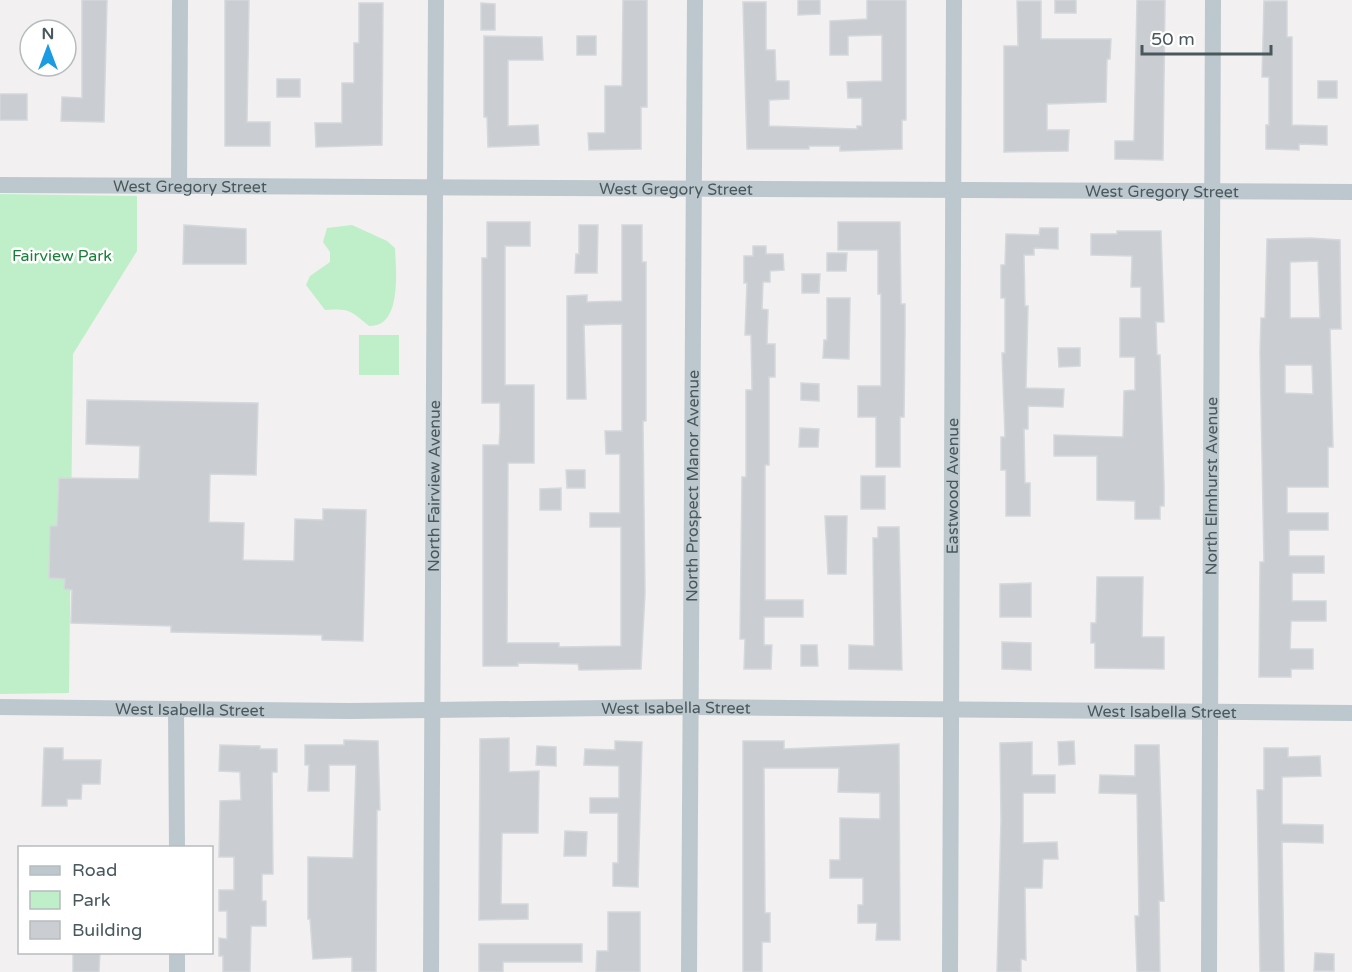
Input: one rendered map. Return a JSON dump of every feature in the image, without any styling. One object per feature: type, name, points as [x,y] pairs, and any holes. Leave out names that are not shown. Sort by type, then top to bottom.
[{"type":"street","points":[[179,186],[180,0]]},
{"type":"street","name":"North Fairview Avenue","points":[[431,972],[436,0]]},
{"type":"street","name":"North Prospect Manor Avenue","points":[[689,972],[695,0]]},
{"type":"street","name":"Eastwood Avenue","points":[[950,972],[954,0]]},
{"type":"street","name":"North Elmhurst Avenue","points":[[1209,972],[1213,0]]},
{"type":"street","name":"West Gregory Street","points":[[0,185],[1352,192]]},
{"type":"street","name":"West Isabella Street","points":[[0,707],[350,711],[691,707],[1352,712]]},
{"type":"street","points":[[176,709],[177,846]]},
{"type":"street","points":[[177,954],[177,972]]},
{"type":"green space","name":"Fairview Park","points":[[0,194],[137,196],[137,251],[73,354],[69,693],[0,694]]},
{"type":"green space","points":[[352,225],[387,241],[395,248],[395,296],[387,318],[380,324],[369,326],[345,310],[325,310],[306,285],[310,276],[330,262],[330,252],[323,242],[327,228]]},
{"type":"green space","points":[[359,335],[399,335],[399,375],[359,375]]},
{"type":"building","points":[[82,0],[107,0],[104,122],[61,121],[62,97],[82,98]]},
{"type":"building","points":[[225,0],[249,0],[247,122],[270,122],[270,146],[225,146]]},
{"type":"building","points":[[623,0],[647,0],[647,107],[641,107],[641,149],[589,150],[588,133],[605,133],[605,86],[622,86]]},
{"type":"building","points":[[798,0],[820,0],[820,14],[798,15]]},
{"type":"building","points":[[867,0],[906,0],[906,120],[902,120],[902,149],[840,151],[840,146],[809,146],[809,149],[747,149],[743,2],[766,2],[766,50],[775,50],[776,81],[789,81],[789,99],[769,100],[769,126],[857,129],[857,126],[862,126],[862,98],[848,98],[847,82],[882,81],[882,35],[848,36],[848,55],[830,55],[830,21],[867,19]]},
{"type":"building","points":[[1055,0],[1076,0],[1076,13],[1055,13]]},
{"type":"building","points":[[1137,0],[1165,0],[1163,160],[1115,159],[1115,141],[1134,141]]},
{"type":"building","points":[[1017,1],[1041,1],[1041,39],[1111,39],[1110,59],[1107,59],[1106,102],[1047,104],[1047,130],[1069,130],[1068,151],[1004,152],[1004,46],[1018,46]]},
{"type":"building","points":[[1264,1],[1287,1],[1287,37],[1292,37],[1292,125],[1327,126],[1327,145],[1299,144],[1299,150],[1266,149],[1266,125],[1269,125],[1269,77],[1262,77]]},
{"type":"building","points":[[359,3],[383,3],[382,145],[316,147],[315,123],[342,123],[342,83],[354,83],[354,43],[359,43]]},
{"type":"building","points":[[481,3],[495,4],[495,30],[481,30]]},
{"type":"building","points":[[484,36],[542,37],[543,60],[508,60],[508,126],[538,125],[539,145],[488,147],[487,117],[484,117]]},
{"type":"building","points":[[577,36],[596,36],[596,55],[577,55]]},
{"type":"building","points":[[277,79],[300,79],[300,97],[277,97]]},
{"type":"building","points":[[1318,81],[1337,81],[1337,98],[1318,98]]},
{"type":"building","points":[[0,94],[27,94],[27,120],[0,120]]},
{"type":"building","points":[[487,222],[530,222],[530,246],[505,246],[505,385],[534,385],[534,463],[508,463],[507,643],[559,643],[559,647],[621,646],[621,527],[590,527],[590,513],[620,513],[620,454],[606,454],[605,431],[622,431],[622,324],[584,325],[586,399],[567,399],[567,296],[587,295],[587,302],[622,301],[622,225],[642,225],[642,262],[646,262],[646,421],[643,421],[645,593],[641,669],[579,670],[578,664],[518,663],[518,666],[483,666],[483,445],[499,445],[500,431],[500,403],[482,403],[482,258],[487,258]]},
{"type":"building","points":[[838,222],[900,222],[901,304],[905,304],[905,337],[904,417],[900,417],[900,467],[876,467],[876,417],[858,417],[858,386],[881,386],[881,294],[878,294],[878,250],[838,250]]},
{"type":"building","points":[[184,225],[246,229],[246,264],[183,264]]},
{"type":"building","points":[[579,225],[598,225],[597,273],[575,273],[576,254],[579,254]]},
{"type":"building","points":[[1040,228],[1058,228],[1058,249],[1034,248],[1034,255],[1024,255],[1025,306],[1028,306],[1026,388],[1064,389],[1063,407],[1028,406],[1028,429],[1024,429],[1025,483],[1030,483],[1030,516],[1006,516],[1006,470],[1001,470],[1001,437],[1005,437],[1002,353],[1005,353],[1005,298],[1001,298],[1001,265],[1005,265],[1006,234],[1039,235]]},
{"type":"building","points":[[1117,231],[1161,231],[1164,322],[1156,322],[1157,355],[1160,355],[1164,485],[1164,506],[1160,506],[1160,519],[1135,519],[1135,501],[1097,500],[1097,456],[1054,456],[1054,435],[1123,437],[1124,391],[1135,390],[1135,357],[1120,357],[1120,318],[1141,318],[1141,287],[1131,287],[1132,256],[1091,255],[1091,234],[1117,234]]},
{"type":"building","points":[[1267,239],[1340,240],[1341,329],[1330,329],[1333,447],[1328,447],[1328,487],[1287,487],[1287,513],[1328,513],[1328,530],[1289,530],[1289,556],[1324,556],[1324,573],[1292,573],[1292,601],[1326,601],[1326,621],[1291,621],[1290,649],[1313,649],[1313,669],[1291,669],[1291,677],[1259,677],[1260,562],[1264,562],[1260,352],[1261,318],[1265,318]],"holes":[[[1318,261],[1320,318],[1290,318],[1290,262]],[[1285,365],[1312,365],[1313,394],[1285,393]]]},
{"type":"building","points":[[753,246],[766,246],[766,254],[783,254],[784,270],[770,271],[770,282],[763,282],[762,309],[768,310],[767,344],[775,344],[775,377],[769,377],[769,465],[765,465],[765,600],[803,600],[803,617],[764,617],[764,645],[772,645],[771,669],[744,669],[745,639],[740,639],[742,477],[746,477],[746,390],[752,390],[751,335],[745,335],[747,283],[744,283],[744,256],[753,256]]},
{"type":"building","points":[[827,253],[847,253],[846,271],[827,271]]},
{"type":"building","points":[[802,274],[820,274],[819,293],[802,293]]},
{"type":"building","points":[[827,298],[850,298],[849,359],[823,358],[824,340],[827,340]]},
{"type":"building","points":[[1058,348],[1080,348],[1080,366],[1059,367]]},
{"type":"building","points":[[801,383],[819,384],[819,401],[801,400]]},
{"type":"building","points":[[87,400],[258,403],[256,475],[210,474],[209,522],[244,523],[243,560],[294,561],[295,519],[323,520],[323,509],[366,510],[363,641],[322,640],[322,635],[171,632],[171,626],[71,623],[72,590],[64,589],[65,579],[49,578],[50,526],[57,526],[59,478],[139,479],[140,446],[86,444]]},
{"type":"building","points":[[800,428],[819,429],[818,447],[799,447]]},
{"type":"building","points":[[566,470],[585,470],[585,488],[567,488]]},
{"type":"building","points":[[861,476],[885,476],[885,509],[861,509]]},
{"type":"building","points":[[561,488],[561,510],[540,510],[540,489]]},
{"type":"building","points":[[825,516],[847,516],[846,574],[828,574]]},
{"type":"building","points":[[878,527],[899,527],[902,670],[849,669],[849,645],[874,646],[873,538],[878,538]]},
{"type":"building","points":[[1097,577],[1143,577],[1142,637],[1164,637],[1164,669],[1095,668],[1095,643],[1091,643],[1091,623],[1096,623]]},
{"type":"building","points":[[1031,583],[1031,617],[1000,617],[1000,584]]},
{"type":"building","points":[[1002,642],[1031,643],[1031,670],[1002,669]]},
{"type":"building","points":[[801,645],[817,645],[818,666],[801,666]]},
{"type":"building","points":[[509,738],[509,772],[539,771],[538,833],[502,833],[501,904],[528,904],[528,919],[479,920],[480,739]]},
{"type":"building","points":[[344,740],[378,741],[380,810],[377,810],[376,972],[352,972],[352,957],[313,959],[310,919],[308,919],[308,857],[353,858],[356,765],[329,765],[329,791],[308,791],[309,765],[305,765],[305,745],[344,745]]},
{"type":"building","points":[[615,741],[642,742],[638,887],[613,886],[613,863],[618,863],[618,813],[590,813],[590,798],[619,798],[619,766],[584,765],[585,749],[615,750]]},
{"type":"building","points":[[743,741],[784,741],[784,749],[899,744],[900,940],[876,940],[877,923],[858,923],[858,905],[863,905],[863,878],[830,878],[830,860],[840,860],[840,818],[880,819],[880,793],[838,792],[839,768],[764,768],[765,913],[770,913],[770,942],[762,942],[762,972],[743,972]]},
{"type":"building","points":[[1074,741],[1075,764],[1059,765],[1058,742]]},
{"type":"building","points":[[1032,742],[1032,775],[1055,775],[1055,793],[1023,793],[1023,843],[1057,842],[1058,859],[1043,859],[1042,888],[1025,888],[1026,960],[1021,959],[1021,972],[997,972],[1001,821],[1000,743]]},
{"type":"building","points":[[220,745],[260,746],[260,749],[277,749],[277,772],[272,772],[273,874],[262,874],[262,901],[266,901],[266,926],[251,926],[250,972],[223,972],[223,956],[219,956],[219,938],[227,939],[227,911],[219,911],[219,890],[234,890],[234,857],[219,857],[220,801],[241,800],[240,772],[219,771]]},
{"type":"building","points":[[1135,745],[1159,745],[1164,901],[1159,901],[1160,972],[1137,972],[1135,916],[1139,916],[1137,794],[1099,793],[1100,775],[1135,776]]},
{"type":"building","points":[[537,746],[556,747],[556,766],[536,765]]},
{"type":"building","points":[[44,748],[63,748],[63,760],[101,760],[100,784],[82,784],[81,799],[67,799],[67,806],[42,806]]},
{"type":"building","points":[[1264,748],[1288,748],[1288,757],[1320,756],[1321,776],[1282,777],[1282,824],[1323,825],[1323,843],[1282,842],[1284,972],[1260,972],[1257,790],[1264,790]]},
{"type":"building","points":[[565,831],[587,832],[586,856],[564,856]]},
{"type":"building","points":[[608,912],[640,912],[640,972],[596,972],[597,951],[608,951]]},
{"type":"building","points":[[479,944],[582,944],[582,962],[503,962],[503,972],[479,972]]},
{"type":"building","points":[[1315,953],[1334,954],[1334,971],[1314,971]]},
{"type":"building","points":[[73,954],[100,954],[99,972],[73,972]]}]
